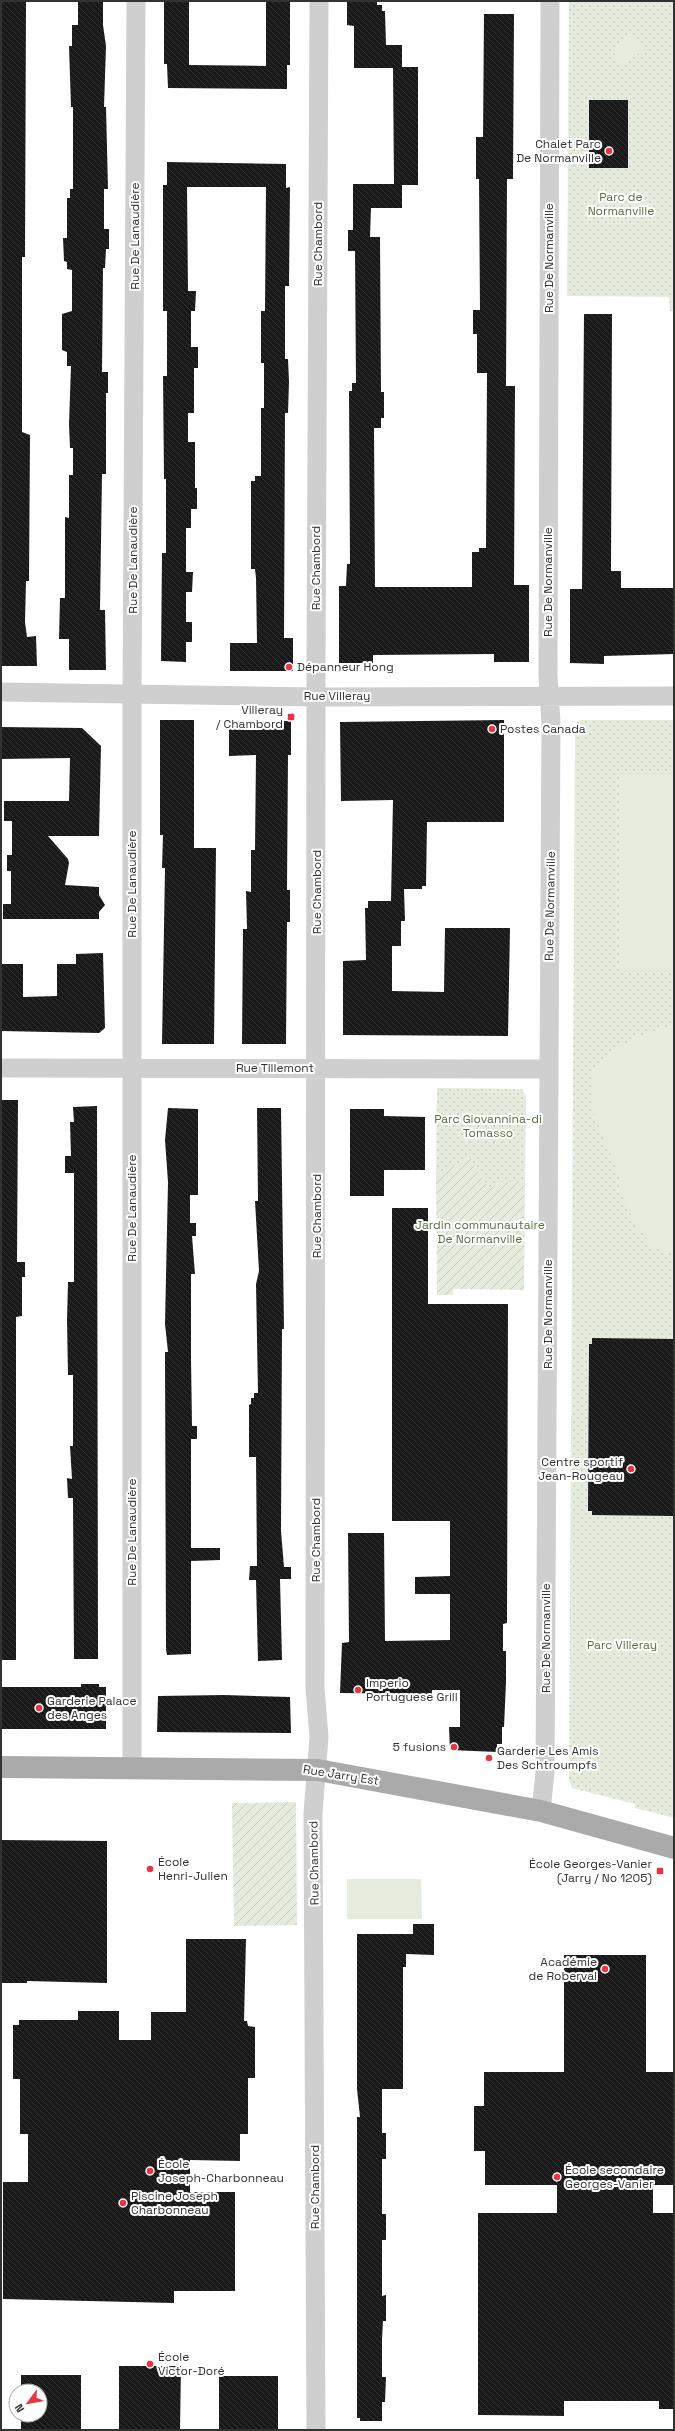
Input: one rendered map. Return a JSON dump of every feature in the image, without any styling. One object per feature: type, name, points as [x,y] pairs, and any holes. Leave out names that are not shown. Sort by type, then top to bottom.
[{"type":"main road","name":"Rue Jarry Est","points":[[1,1767],[132,1767],[318,1770],[541,1811],[674,1848]]},
{"type":"street","name":"Rue De Lanaudière","points":[[132,1767],[132,695],[136,1]]},
{"type":"street","name":"Rue Chambord","points":[[316,2430],[314,1806],[318,1770],[319,1737],[315,1688],[317,1068],[316,696],[319,1]]},
{"type":"street","name":"Rue De Normanville","points":[[541,1811],[545,1772],[552,723],[549,696],[548,435],[550,1]]},
{"type":"street","name":"Rue Villeray","points":[[1,692],[132,695],[674,696]]},
{"type":"street","name":"Rue Tillemont","points":[[1,1068],[549,1069]]},
{"type":"green space","name":"Parc de Normanville","points":[[569,1],[674,1],[674,311],[670,311],[669,297],[567,296]]},
{"type":"green space","points":[[632,35],[643,50],[623,66],[612,51]]},
{"type":"green space","name":"Parc Villeray","points":[[582,720],[674,720],[674,1818],[635,1808],[635,1804],[572,1788],[569,1780],[575,733],[576,723]]},
{"type":"green space","points":[[620,774],[674,774],[674,970],[620,970]]},
{"type":"green space","points":[[674,1027],[674,1251],[663,1251],[649,1245],[643,1231],[638,1232],[617,1182],[621,1180],[592,1110],[593,1069],[610,1054],[630,1041],[651,1032]]},
{"type":"green space","name":"Parc Giovannina-di Tomasso","points":[[437,1088],[522,1089],[526,1097],[525,1183],[502,1182],[489,1188],[470,1158],[436,1175]]},
{"type":"green space","name":"Jardin communautaire De Normanville","points":[[470,1158],[489,1188],[502,1182],[525,1183],[524,1290],[453,1289],[453,1295],[437,1295],[436,1175]]},
{"type":"green space","points":[[296,1802],[297,1925],[234,1926],[232,1803]]},
{"type":"green space","points":[[347,1879],[421,1879],[422,1919],[347,1919]]},
{"type":"building","points":[[1,1],[26,1],[25,257],[22,257],[22,432],[30,435],[29,581],[26,581],[25,622],[27,637],[36,636],[37,666],[1,666]]},
{"type":"building","points":[[78,1],[103,1],[103,25],[106,46],[104,107],[106,107],[108,189],[104,189],[104,229],[109,229],[109,249],[106,249],[105,268],[103,268],[102,372],[108,372],[108,393],[106,393],[106,474],[102,474],[100,610],[105,610],[106,670],[69,670],[69,639],[59,639],[60,598],[65,598],[65,517],[69,518],[69,475],[73,475],[73,448],[70,448],[69,424],[71,366],[67,366],[67,352],[62,350],[62,314],[72,311],[72,270],[67,269],[67,262],[64,261],[63,238],[67,238],[67,198],[70,198],[70,189],[73,189],[73,107],[71,107],[69,46],[72,46],[72,25],[78,25]]},
{"type":"building","points":[[164,1],[189,1],[189,65],[266,66],[266,1],[290,1],[290,65],[287,65],[287,89],[168,88],[167,64],[164,64]]},
{"type":"building","points":[[347,1],[377,1],[377,5],[382,5],[382,11],[385,11],[386,45],[402,45],[402,67],[418,67],[418,185],[402,185],[402,208],[371,208],[370,237],[380,237],[381,392],[384,392],[384,418],[381,418],[381,428],[374,428],[375,587],[472,587],[472,552],[479,552],[479,548],[486,548],[487,373],[477,373],[477,334],[473,334],[473,310],[480,310],[479,179],[476,179],[476,137],[483,137],[484,14],[514,14],[513,179],[507,179],[506,386],[515,386],[514,585],[529,585],[529,662],[494,662],[494,654],[373,655],[373,663],[339,663],[339,586],[346,586],[347,564],[350,564],[349,391],[352,391],[352,383],[356,383],[355,251],[348,251],[348,230],[353,230],[353,184],[394,184],[393,68],[354,68],[354,26],[347,25]]},
{"type":"building","name":"Chalet Parc De Normanville","points":[[589,100],[628,100],[628,168],[589,168]]},
{"type":"building","points":[[167,162],[286,164],[286,188],[290,187],[289,286],[285,286],[285,359],[288,359],[289,382],[288,413],[285,413],[284,638],[293,638],[293,671],[230,671],[230,643],[257,643],[256,578],[255,569],[251,569],[251,481],[255,481],[255,476],[261,476],[261,408],[264,408],[264,363],[261,363],[261,311],[265,311],[266,187],[187,187],[188,291],[196,291],[195,311],[191,311],[191,347],[198,347],[198,368],[194,368],[194,413],[188,413],[188,442],[195,442],[195,488],[197,488],[197,509],[191,509],[191,528],[186,528],[186,572],[193,572],[192,592],[186,592],[186,622],[192,622],[192,642],[186,642],[186,662],[161,661],[162,553],[166,553],[166,479],[164,479],[163,376],[167,376],[167,311],[163,311],[163,185],[167,185]]},
{"type":"building","points":[[584,314],[612,314],[611,571],[621,571],[621,588],[674,588],[674,654],[604,656],[604,664],[570,663],[570,589],[582,589]]},
{"type":"building","points":[[160,720],[194,720],[194,848],[216,848],[214,1044],[162,1044],[165,868],[162,868],[163,835],[160,835]]},
{"type":"building","points":[[504,720],[504,822],[427,822],[426,886],[422,886],[422,889],[404,889],[405,921],[401,921],[401,946],[392,946],[392,991],[444,992],[445,928],[510,928],[508,1036],[343,1035],[343,961],[366,960],[365,908],[368,908],[368,901],[391,901],[393,800],[341,801],[340,722]]},
{"type":"building","points":[[229,721],[291,721],[291,755],[288,755],[287,890],[290,890],[290,922],[287,922],[286,1044],[242,1044],[243,929],[247,929],[246,891],[251,892],[251,850],[255,850],[256,755],[229,756]]},
{"type":"building","points":[[1,727],[82,728],[101,746],[99,836],[48,836],[68,859],[69,863],[65,885],[99,887],[99,895],[105,905],[99,912],[99,919],[3,919],[3,904],[11,904],[11,871],[7,871],[7,855],[12,855],[12,821],[4,821],[4,801],[69,801],[70,758],[1,759]]},
{"type":"building","points":[[103,953],[105,1028],[99,1033],[1,1031],[1,964],[23,964],[23,997],[57,996],[57,964],[76,964],[76,954]]},
{"type":"building","points":[[1,1100],[18,1100],[17,1262],[25,1262],[25,1277],[22,1277],[22,1316],[16,1317],[16,1660],[1,1660]]},
{"type":"building","points":[[97,1106],[98,1659],[74,1659],[73,1498],[68,1498],[67,1478],[72,1479],[70,1446],[73,1446],[73,1375],[68,1375],[67,1320],[68,1282],[74,1282],[74,1173],[65,1173],[65,1156],[71,1156],[70,1122],[74,1122],[73,1107]]},
{"type":"building","points":[[168,1108],[198,1109],[198,1195],[190,1195],[190,1223],[196,1223],[196,1236],[192,1236],[195,1274],[191,1274],[191,1358],[192,1426],[197,1426],[197,1439],[191,1439],[191,1548],[220,1548],[220,1560],[191,1561],[191,1654],[167,1655],[165,1352],[168,1352],[165,1324],[168,1182],[165,1140]]},
{"type":"building","points":[[257,1108],[281,1108],[284,1329],[282,1329],[281,1531],[284,1567],[291,1567],[291,1579],[280,1579],[282,1660],[258,1661],[256,1580],[249,1580],[250,1566],[257,1566],[256,1457],[249,1457],[249,1405],[251,1404],[251,1398],[254,1398],[254,1393],[258,1393],[256,1284],[259,1271],[255,1201],[258,1201]]},
{"type":"building","points":[[350,1109],[384,1109],[384,1116],[425,1117],[425,1170],[384,1170],[384,1196],[350,1196]]},
{"type":"building","points":[[392,1208],[428,1208],[428,1304],[508,1304],[507,1623],[503,1624],[503,1651],[506,1651],[506,1682],[502,1744],[497,1744],[497,1752],[450,1750],[449,1727],[460,1727],[460,1690],[432,1690],[432,1694],[340,1693],[342,1643],[349,1642],[348,1533],[384,1533],[385,1641],[450,1640],[450,1594],[415,1594],[415,1577],[450,1576],[450,1521],[392,1521]]},
{"type":"building","name":"Centre sportif Jean-Rougeau","points":[[592,1338],[674,1339],[674,1516],[592,1515],[592,1511],[588,1511],[589,1344],[592,1344]]},
{"type":"building","points":[[81,1684],[99,1684],[99,1687],[106,1687],[106,1729],[1,1729],[1,1687],[81,1687]]},
{"type":"building","points":[[224,1695],[290,1697],[291,1733],[157,1732],[158,1696]]},
{"type":"building","points":[[1,1840],[107,1841],[107,1983],[27,1981],[27,1983],[1,1983]]},
{"type":"building","points":[[413,1924],[434,1924],[434,1955],[406,1954],[406,1967],[403,1967],[403,2089],[382,2089],[382,2133],[386,2133],[386,2159],[382,2159],[382,2214],[386,2214],[386,2240],[382,2240],[382,2296],[386,2295],[386,2321],[383,2321],[382,2339],[382,2377],[386,2377],[385,2402],[382,2402],[382,2421],[360,2421],[360,2418],[357,2418],[357,2117],[360,2117],[357,2089],[357,1934],[413,1934]]},
{"type":"building","name":"École Joseph-Charbonneau","points":[[186,1939],[246,1939],[244,2021],[247,2021],[248,2026],[255,2027],[255,2078],[248,2078],[248,2134],[240,2134],[240,2161],[190,2160],[190,2192],[235,2192],[235,2291],[174,2291],[174,2303],[3,2299],[3,2182],[28,2182],[28,2134],[20,2134],[20,2079],[13,2079],[13,2025],[19,2025],[19,2020],[78,2020],[78,2011],[119,2011],[119,2040],[151,2040],[151,2012],[186,2012]]},
{"type":"building","points":[[564,1955],[646,1955],[646,2072],[674,2072],[674,2185],[653,2185],[653,2213],[674,2213],[674,2409],[659,2409],[659,2401],[564,2401],[564,2416],[478,2415],[478,2213],[557,2213],[557,2185],[485,2185],[485,2151],[474,2151],[474,2106],[484,2106],[484,2072],[564,2072]]},
{"type":"building","points":[[119,2366],[181,2366],[180,2430],[119,2430]]},
{"type":"building","points":[[21,2375],[81,2375],[81,2430],[21,2430],[21,2423],[48,2423],[48,2383],[21,2383]]},
{"type":"building","points":[[219,2376],[278,2376],[278,2430],[219,2430]]},
{"type":"place","name":"Chalet Parc De Normanville","points":[[609,151]]},
{"type":"place","name":"Dépanneur Hong","points":[[289,667]]},
{"type":"place","name":"Villeray / Chambord","points":[[291,717]]},
{"type":"place","name":"Postes Canada","points":[[492,729]]},
{"type":"place","name":"Centre sportif Jean-Rougeau","points":[[631,1469]]},
{"type":"place","name":"Imperio Portuguese Grill","points":[[358,1690]]},
{"type":"place","name":"Garderie Palace des Anges","points":[[39,1708]]},
{"type":"place","name":"5 fusions","points":[[454,1747]]},
{"type":"place","name":"Garderie Les Amis Des Schtroumpfs","points":[[489,1758]]},
{"type":"place","name":"École Henri-Julien","points":[[150,1869]]},
{"type":"place","name":"École Georges-Vanier (Jarry / No 1205)","points":[[660,1871]]},
{"type":"place","name":"Académie de Roberval","points":[[605,1969]]},
{"type":"place","name":"École Joseph-Charbonneau","points":[[150,2171]]},
{"type":"place","name":"École secondaire Georges-Vanier","points":[[557,2177]]},
{"type":"place","name":"Piscine Joseph Charbonneau","points":[[123,2203]]},
{"type":"place","name":"École Victor-Doré","points":[[150,2364]]}]
